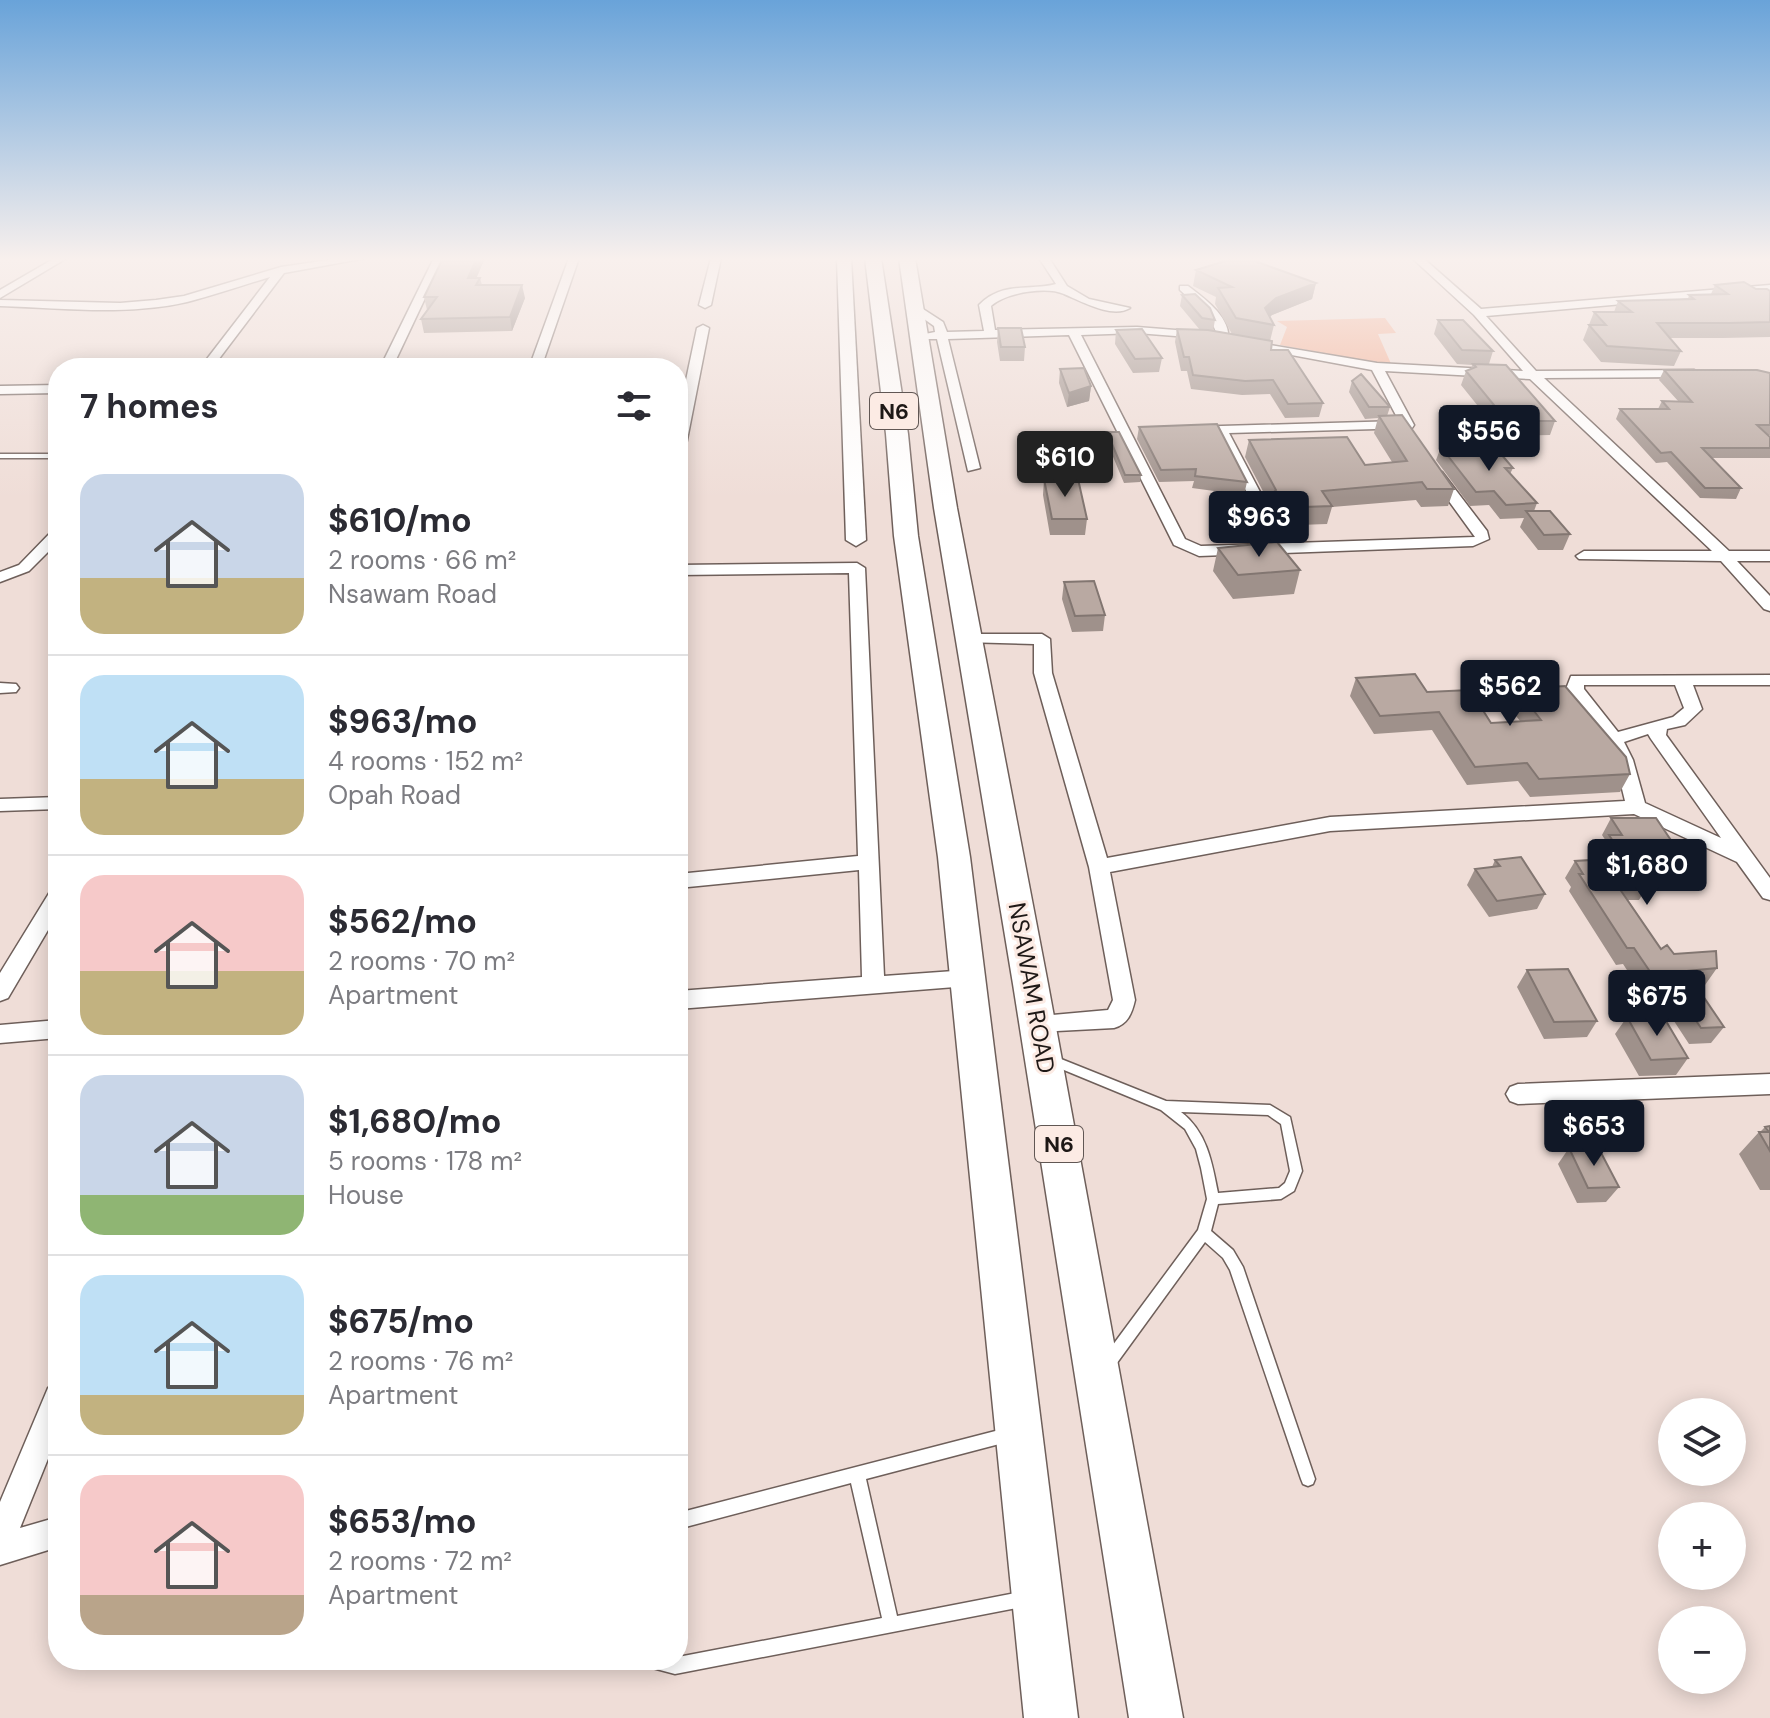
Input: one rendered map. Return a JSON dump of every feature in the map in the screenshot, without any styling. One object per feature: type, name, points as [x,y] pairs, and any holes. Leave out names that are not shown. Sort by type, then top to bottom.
[{"type":"highway","name":"N6","points":[[884,338],[906,536],[954,857],[1051,1718]]},
{"type":"highway","name":"NSAWAM ROAD","points":[[931,338],[931,426],[1041,1040],[1156,1718]]},
{"type":"main road","points":[[847,338],[856,540]]},
{"type":"street","points":[[214,358],[229,338]]},
{"type":"street","points":[[391,358],[400,338]]},
{"type":"street","points":[[539,358],[546,338]]},
{"type":"street","points":[[688,401],[701,338]]},
{"type":"street","points":[[932,338],[973,468]]},
{"type":"street","points":[[1077,338],[1179,542],[1185,548],[1199,551],[1473,542],[1482,539],[1482,534],[1425,458]]},
{"type":"street","points":[[1218,338],[1377,367],[1532,374],[1707,373]]},
{"type":"street","points":[[1500,338],[1532,374],[1723,554],[1770,606]]},
{"type":"street","points":[[1172,430],[1410,431],[1377,367]]},
{"type":"street","points":[[0,390],[48,389]]},
{"type":"street","points":[[1220,429],[1262,509]]},
{"type":"street","points":[[1125,431],[1141,431]]},
{"type":"street","points":[[856,540],[873,984]]},
{"type":"street","points":[[0,577],[11,576],[24,568],[48,543]]},
{"type":"street","points":[[1584,556],[1770,556]]},
{"type":"street","points":[[688,570],[857,568]]},
{"type":"street","points":[[969,639],[1042,639],[1043,673],[1099,867],[1124,1000],[1121,1011],[1114,1019],[1041,1040]]},
{"type":"street","points":[[1636,807],[1624,760],[1614,739],[1575,689],[1577,680],[1770,680]]},
{"type":"street","points":[[1614,739],[1679,721],[1693,709],[1682,680]]},
{"type":"street","points":[[1659,725],[1657,735],[1770,893]]},
{"type":"street","points":[[0,805],[48,803]]},
{"type":"street","points":[[1099,867],[1330,824],[1636,807],[1741,856]]},
{"type":"street","points":[[688,880],[867,862]]},
{"type":"street","points":[[0,992],[48,912]]},
{"type":"street","points":[[688,999],[968,978]]},
{"type":"street","points":[[0,1034],[48,1030]]},
{"type":"street","points":[[1518,1094],[1770,1084]]},
{"type":"street","points":[[0,1539],[48,1422]]},
{"type":"street","points":[[0,1549],[48,1535]]},
{"type":"lane","points":[[0,456],[48,456]]},
{"type":"lane","points":[[1041,1040],[1165,1106],[1189,1125],[1202,1148],[1213,1199],[1204,1233],[1098,1377]]},
{"type":"lane","points":[[1165,1106],[1270,1110],[1286,1121],[1296,1171],[1290,1187],[1281,1193],[1213,1199]]},
{"type":"lane","points":[[1204,1233],[1228,1254],[1236,1267],[1308,1479]]},
{"type":"lane","points":[[688,1518],[1017,1432]]},
{"type":"lane","points":[[857,1475],[891,1624]]},
{"type":"lane","points":[[688,1663],[1036,1597]]},
{"type":"shaded area","points":[[1283,338],[1380,338],[1392,366],[1280,345]]},
{"type":"building","points":[[1000,338],[1023,338],[1025,347],[1001,347]]},
{"type":"building","points":[[1121,338],[1148,338],[1162,358],[1135,359]]},
{"type":"building","points":[[1179,338],[1272,341],[1271,350],[1288,350],[1323,403],[1288,404],[1273,380],[1245,381],[1193,375],[1189,357],[1184,357]]},
{"type":"building","points":[[1453,338],[1481,338],[1493,351],[1462,350]]},
{"type":"building","points":[[1600,338],[1670,338],[1681,351],[1607,346]]},
{"type":"building","points":[[1473,364],[1506,365],[1555,421],[1507,421],[1466,371],[1476,367]]},
{"type":"building","points":[[1084,368],[1091,386],[1069,393],[1060,369]]},
{"type":"building","points":[[1664,370],[1757,370],[1770,373],[1770,425],[1757,425],[1770,437],[1770,448],[1702,448],[1741,488],[1705,488],[1671,452],[1661,453],[1620,409],[1669,409],[1662,401],[1692,402]]},
{"type":"building","points":[[1361,374],[1390,407],[1369,407],[1352,381]]},
{"type":"building","points":[[1402,415],[1454,489],[1427,489],[1422,482],[1322,491],[1332,506],[1274,508],[1268,498],[1276,490],[1249,440],[1347,437],[1365,465],[1407,461],[1379,416]]},
{"type":"building","points":[[1217,424],[1247,482],[1195,476],[1196,469],[1161,470],[1139,427]]},
{"type":"building","points":[[1107,432],[1119,432],[1141,475],[1125,475]]},
{"type":"building","points":[[1494,446],[1513,468],[1505,468],[1537,503],[1506,505],[1494,491],[1476,492],[1441,447]]},
{"type":"building","points":[[1044,479],[1078,479],[1087,519],[1052,519]]},
{"type":"building","points":[[1526,511],[1550,511],[1570,534],[1544,535]]},
{"type":"building","points":[[1277,542],[1300,570],[1238,575],[1218,548]]},
{"type":"building","points":[[1094,581],[1105,615],[1075,616],[1064,582]]},
{"type":"building","points":[[1415,674],[1427,692],[1470,690],[1491,723],[1541,720],[1517,689],[1565,686],[1626,757],[1630,774],[1539,779],[1527,763],[1475,767],[1439,712],[1380,716],[1356,678]]},
{"type":"building","points":[[1611,818],[1656,818],[1691,870],[1640,870],[1649,883],[1617,885],[1661,949],[1667,945],[1674,954],[1716,951],[1717,968],[1686,971],[1724,1027],[1701,1028],[1664,973],[1651,973],[1634,948],[1627,948],[1579,874],[1583,874],[1575,861],[1624,858],[1609,835],[1622,835]]},
{"type":"building","points":[[1521,857],[1545,894],[1497,901],[1475,869],[1500,866],[1495,860]]},
{"type":"building","points":[[1568,969],[1597,1021],[1554,1022],[1527,970]]},
{"type":"building","points":[[1663,1016],[1688,1058],[1651,1060],[1627,1017]]},
{"type":"building","points":[[1770,1126],[1770,1151],[1759,1132],[1769,1132],[1765,1127]]},
{"type":"building","points":[[1598,1147],[1619,1187],[1588,1188],[1569,1148]]}]
